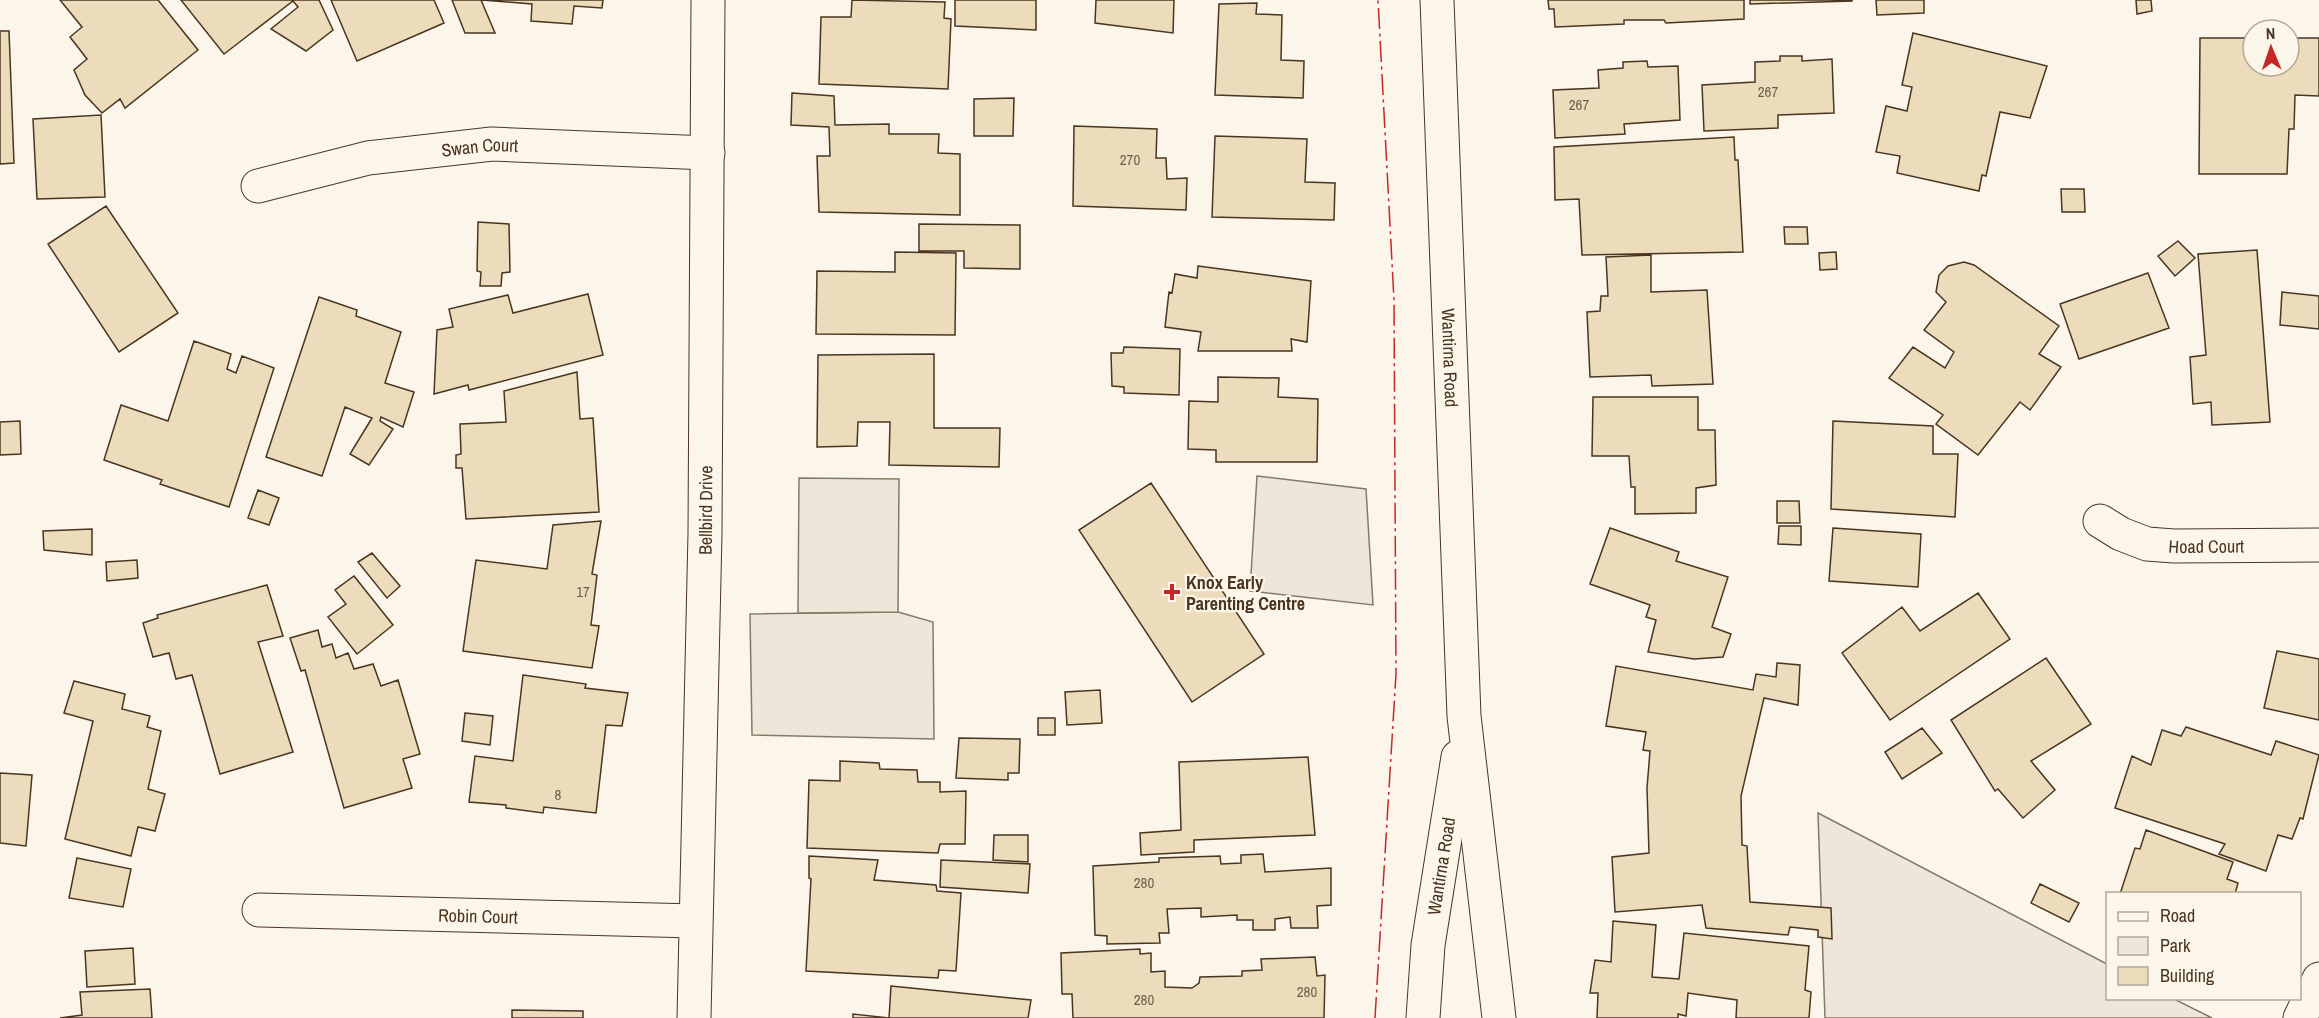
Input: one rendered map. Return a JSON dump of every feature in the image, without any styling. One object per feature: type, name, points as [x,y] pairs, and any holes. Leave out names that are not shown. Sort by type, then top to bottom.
[{"type":"street","name":"Bellbird Drive","points":[[694,1018],[705,533],[708,0]]},
{"type":"street","name":"Wantirna Road","points":[[1437,0],[1464,716],[1499,1018]]},
{"type":"street","name":"Swan Court","points":[[258,186],[368,158],[492,144],[708,153]]},
{"type":"street","name":"Hoad Court","points":[[2100,521],[2121,534],[2147,544],[2174,546],[2319,545]]},
{"type":"street","name":"Wantirna Road","points":[[1423,1018],[1428,945],[1464,716]]},
{"type":"street","name":"Robin Court","points":[[259,910],[695,921]]},
{"type":"street","points":[[2300,1018],[2319,979]]},
{"type":"green space","points":[[898,612],[933,622],[934,739],[752,735],[750,614]]},
{"type":"green space","points":[[1818,813],[2106,963],[2106,1000],[2176,1000],[2212,1018],[1825,1018]]},
{"type":"shaded area","points":[[1257,476],[1366,489],[1373,605],[1250,591]]},
{"type":"shaded area","points":[[799,478],[899,479],[898,612],[798,613]]},
{"type":"building","points":[[60,0],[158,0],[198,50],[125,108],[120,99],[102,113],[85,95],[74,70],[87,59],[70,37],[82,27]]},
{"type":"building","points":[[181,0],[319,0],[333,30],[306,51],[271,29],[298,7],[293,1],[224,54]]},
{"type":"building","points":[[331,0],[434,0],[444,23],[357,61]]},
{"type":"building","points":[[452,0],[481,0],[495,33],[465,33]]},
{"type":"building","points":[[482,0],[603,0],[602,8],[574,6],[572,24],[531,21],[532,4]]},
{"type":"building","points":[[852,0],[945,2],[944,18],[951,19],[948,89],[819,84],[821,17],[851,17]]},
{"type":"building","points":[[955,0],[1036,0],[1036,30],[955,26]]},
{"type":"building","points":[[1096,0],[1174,0],[1173,33],[1095,23]]},
{"type":"building","points":[[1548,0],[1744,0],[1744,19],[1666,23],[1664,20],[1624,20],[1624,24],[1555,27],[1554,9],[1549,9]]},
{"type":"building","points":[[1750,0],[1852,0],[1852,1],[1750,4]]},
{"type":"building","points":[[1876,0],[1924,0],[1924,13],[1877,15]]},
{"type":"building","points":[[2136,0],[2151,0],[2152,11],[2137,14]]},
{"type":"building","points":[[1257,3],[1256,14],[1282,15],[1281,60],[1304,61],[1303,98],[1215,95],[1219,4]]},
{"type":"building","points":[[0,31],[9,31],[14,163],[0,164]]},
{"type":"building","points":[[1913,33],[2047,66],[2030,118],[2000,112],[1986,176],[1982,175],[1979,191],[1897,173],[1900,156],[1876,152],[1886,106],[1907,111],[1912,87],[1902,85]]},
{"type":"building","points":[[2200,38],[2241,38],[2241,78],[2301,78],[2301,38],[2319,38],[2319,96],[2295,95],[2294,129],[2289,129],[2287,174],[2199,174]]},
{"type":"building","points":[[1780,56],[1802,56],[1802,61],[1832,59],[1834,113],[1778,115],[1778,128],[1704,131],[1702,85],[1755,82],[1755,62],[1780,61]]},
{"type":"building","points":[[1647,61],[1648,67],[1678,66],[1680,120],[1624,124],[1625,134],[1555,138],[1553,90],[1599,88],[1598,70],[1623,68],[1623,62]]},
{"type":"building","points":[[792,93],[834,96],[835,125],[889,124],[889,134],[939,134],[938,153],[960,154],[960,215],[819,212],[817,156],[830,156],[829,127],[791,125]]},
{"type":"building","points":[[1014,98],[1013,136],[974,136],[974,99]]},
{"type":"building","points":[[101,115],[105,197],[37,199],[33,119]]},
{"type":"building","points":[[1074,126],[1157,129],[1156,158],[1166,158],[1167,179],[1187,178],[1186,210],[1073,206]]},
{"type":"building","points":[[1215,136],[1307,139],[1305,182],[1335,183],[1334,220],[1212,217]]},
{"type":"building","points":[[1734,137],[1735,160],[1738,160],[1743,252],[1582,255],[1579,199],[1555,200],[1554,147]]},
{"type":"building","points":[[2061,189],[2084,189],[2085,212],[2062,212]]},
{"type":"building","points":[[106,206],[178,313],[119,352],[48,244]]},
{"type":"building","points":[[478,222],[509,224],[510,272],[502,273],[501,286],[480,286],[481,272],[477,271]]},
{"type":"building","points":[[919,224],[1020,225],[1020,269],[964,268],[964,251],[919,251]]},
{"type":"building","points":[[1784,227],[1807,227],[1808,244],[1785,244]]},
{"type":"building","points":[[2178,241],[2195,258],[2175,276],[2158,256]]},
{"type":"building","points":[[2257,250],[2270,422],[2212,425],[2211,402],[2193,404],[2190,357],[2206,355],[2198,254]]},
{"type":"building","points":[[895,252],[956,253],[955,335],[816,334],[817,271],[895,272]]},
{"type":"building","points":[[1836,252],[1837,269],[1820,270],[1819,253]]},
{"type":"building","points":[[1651,255],[1651,292],[1707,290],[1713,384],[1652,386],[1651,375],[1590,377],[1587,312],[1600,311],[1601,296],[1608,296],[1606,257]]},
{"type":"building","points":[[1964,262],[1974,265],[2059,326],[2039,354],[2061,367],[2030,410],[2020,402],[1978,455],[1936,424],[1943,415],[1889,378],[1913,347],[1945,368],[1954,352],[1924,330],[1946,302],[1936,292],[1939,275],[1948,266]]},
{"type":"building","points":[[1198,266],[1311,281],[1307,342],[1291,339],[1292,351],[1198,351],[1201,332],[1165,327],[1169,292],[1172,293],[1175,274],[1197,278]]},
{"type":"building","points":[[2148,273],[2169,328],[2079,359],[2060,304]]},
{"type":"building","points":[[2282,292],[2319,296],[2319,329],[2280,325]]},
{"type":"building","points":[[588,294],[603,355],[469,390],[468,385],[434,394],[437,330],[453,327],[449,309],[508,295],[513,313]]},
{"type":"building","points":[[319,297],[357,310],[356,316],[401,332],[385,383],[414,392],[403,427],[381,417],[380,421],[393,429],[369,465],[350,454],[372,418],[345,407],[322,476],[266,457]]},
{"type":"building","points":[[194,341],[231,354],[227,369],[236,373],[242,356],[274,368],[229,507],[160,484],[162,480],[104,460],[121,405],[168,421]]},
{"type":"building","points":[[1124,347],[1180,349],[1179,395],[1124,393],[1124,387],[1112,386],[1111,353],[1123,353]]},
{"type":"building","points":[[934,354],[934,428],[1000,428],[999,467],[889,465],[890,422],[858,422],[857,446],[817,447],[818,355]]},
{"type":"building","points":[[577,372],[580,419],[593,418],[599,512],[466,519],[462,468],[456,468],[456,455],[461,454],[460,424],[506,422],[504,391]]},
{"type":"building","points":[[1218,377],[1279,378],[1278,397],[1318,399],[1317,462],[1216,462],[1216,450],[1188,449],[1189,401],[1218,402]]},
{"type":"building","points":[[1593,397],[1698,397],[1698,430],[1715,430],[1716,485],[1696,488],[1696,513],[1635,514],[1635,487],[1631,487],[1629,456],[1592,456]]},
{"type":"building","points":[[20,421],[21,454],[0,455],[0,422]]},
{"type":"building","points":[[1833,421],[1933,426],[1933,454],[1958,454],[1955,517],[1831,509]]},
{"type":"building","name":"Knox Early Parenting Centre","points":[[1151,483],[1264,654],[1192,702],[1079,530]]},
{"type":"building","points":[[258,490],[279,498],[269,525],[248,518]]},
{"type":"building","points":[[1777,501],[1799,501],[1800,523],[1777,523]]},
{"type":"building","points":[[601,521],[592,574],[597,575],[591,625],[599,626],[592,668],[463,651],[476,560],[547,569],[553,525]]},
{"type":"building","points":[[1779,526],[1801,526],[1801,545],[1778,544]]},
{"type":"building","points":[[1610,528],[1679,552],[1676,561],[1728,577],[1712,627],[1731,634],[1723,657],[1694,659],[1648,652],[1656,620],[1646,617],[1650,605],[1590,584]]},
{"type":"building","points":[[1833,528],[1921,534],[1918,587],[1829,581]]},
{"type":"building","points":[[92,529],[92,555],[44,550],[43,531]]},
{"type":"building","points":[[372,553],[400,586],[387,598],[358,562]]},
{"type":"building","points":[[137,560],[138,578],[107,581],[106,562]]},
{"type":"building","points":[[354,576],[393,625],[357,654],[328,617],[346,604],[335,590]]},
{"type":"building","points":[[267,585],[283,636],[258,642],[293,752],[220,774],[192,675],[176,679],[169,653],[153,657],[143,623],[158,618],[157,615]]},
{"type":"building","points":[[1978,593],[2010,639],[1890,720],[1842,653],[1902,607],[1920,631]]},
{"type":"building","points":[[318,630],[322,647],[332,644],[336,658],[348,653],[354,669],[373,664],[381,686],[398,680],[420,754],[403,759],[412,788],[344,808],[305,670],[301,671],[290,638]]},
{"type":"building","points":[[2277,651],[2319,659],[2319,720],[2264,708]]},
{"type":"building","points":[[2046,658],[2091,724],[2031,761],[2055,790],[2023,818],[1998,789],[1995,791],[1951,720]]},
{"type":"building","points":[[1777,663],[1800,665],[1798,705],[1764,698],[1741,796],[1742,845],[1747,846],[1750,902],[1831,908],[1832,939],[1818,937],[1818,930],[1790,927],[1788,935],[1706,928],[1702,905],[1615,912],[1612,857],[1649,853],[1647,788],[1650,751],[1643,750],[1646,732],[1606,726],[1616,666],[1753,690],[1756,674],[1776,677]]},
{"type":"building","points":[[523,675],[586,684],[585,688],[628,693],[622,726],[606,725],[596,813],[544,807],[543,813],[506,808],[506,805],[469,802],[475,756],[513,761]]},
{"type":"building","points":[[74,681],[125,694],[122,709],[150,716],[147,727],[161,731],[148,789],[165,794],[155,831],[138,827],[131,856],[65,839],[93,721],[64,713]]},
{"type":"building","points":[[1100,690],[1102,723],[1067,725],[1065,692]]},
{"type":"building","points":[[465,713],[493,716],[490,745],[462,741]]},
{"type":"building","points":[[1038,718],[1055,718],[1055,735],[1038,735]]},
{"type":"building","points":[[2186,727],[2271,755],[2276,741],[2319,755],[2303,819],[2300,818],[2292,839],[2278,835],[2266,871],[2219,854],[2225,844],[2115,808],[2132,756],[2151,765],[2162,730],[2181,736]]},
{"type":"building","points":[[1922,728],[1942,753],[1902,779],[1885,752]]},
{"type":"building","points":[[959,738],[1020,739],[1019,773],[1008,773],[1008,780],[956,778]]},
{"type":"building","points":[[1308,757],[1315,835],[1194,840],[1194,852],[1141,855],[1140,833],[1181,830],[1179,762]]},
{"type":"building","points":[[840,761],[879,763],[880,769],[917,770],[918,782],[940,782],[940,792],[966,791],[965,844],[940,844],[938,853],[807,848],[809,780],[840,781]]},
{"type":"building","points":[[0,773],[32,775],[26,846],[0,843]]},
{"type":"building","points":[[2146,830],[2233,862],[2227,879],[2238,883],[2236,892],[2121,892],[2135,848],[2140,849]]},
{"type":"building","points":[[994,835],[1028,835],[1028,862],[993,860]]},
{"type":"building","points":[[1263,854],[1265,872],[1331,868],[1331,905],[1317,906],[1318,928],[1291,928],[1290,917],[1275,919],[1275,930],[1253,930],[1253,920],[1237,920],[1237,915],[1201,917],[1201,908],[1167,909],[1169,933],[1159,933],[1160,943],[1107,944],[1107,936],[1095,935],[1093,866],[1159,862],[1159,858],[1220,856],[1221,864],[1241,863],[1241,855]]},
{"type":"building","points":[[809,856],[878,860],[874,880],[936,885],[937,891],[961,893],[956,971],[939,970],[938,978],[806,971],[811,879],[809,878]]},
{"type":"building","points":[[77,858],[131,869],[123,907],[69,898]]},
{"type":"building","points":[[941,860],[1030,864],[1028,893],[940,887]]},
{"type":"building","points":[[2040,884],[2079,903],[2069,922],[2031,903]]},
{"type":"building","points":[[1613,921],[1656,925],[1652,977],[1679,979],[1684,933],[1809,946],[1805,990],[1811,992],[1809,1018],[1736,1018],[1737,1000],[1688,993],[1686,1016],[1678,1014],[1678,1018],[1597,1018],[1598,993],[1590,993],[1595,960],[1611,962]]},
{"type":"building","points":[[133,948],[135,984],[87,987],[85,951]]},
{"type":"building","points":[[1140,949],[1140,954],[1151,953],[1151,972],[1165,971],[1165,987],[1192,988],[1199,983],[1200,977],[1242,976],[1242,971],[1262,970],[1261,959],[1315,957],[1317,976],[1325,975],[1324,1018],[1073,1018],[1072,994],[1062,994],[1061,953]]},
{"type":"building","points":[[891,986],[1031,1000],[1028,1018],[889,1018]]},
{"type":"building","points":[[150,989],[152,1018],[60,1018],[82,1015],[80,992]]},
{"type":"building","points":[[512,1010],[583,1011],[583,1018],[512,1018]]},
{"type":"building","points":[[853,1014],[889,1018],[853,1018]]},
{"type":"power","points":[[1375,1018],[1396,674],[1394,300],[1378,0]]},
{"type":"place","name":"Knox Early Parenting Centre","points":[[1172,592]]}]
